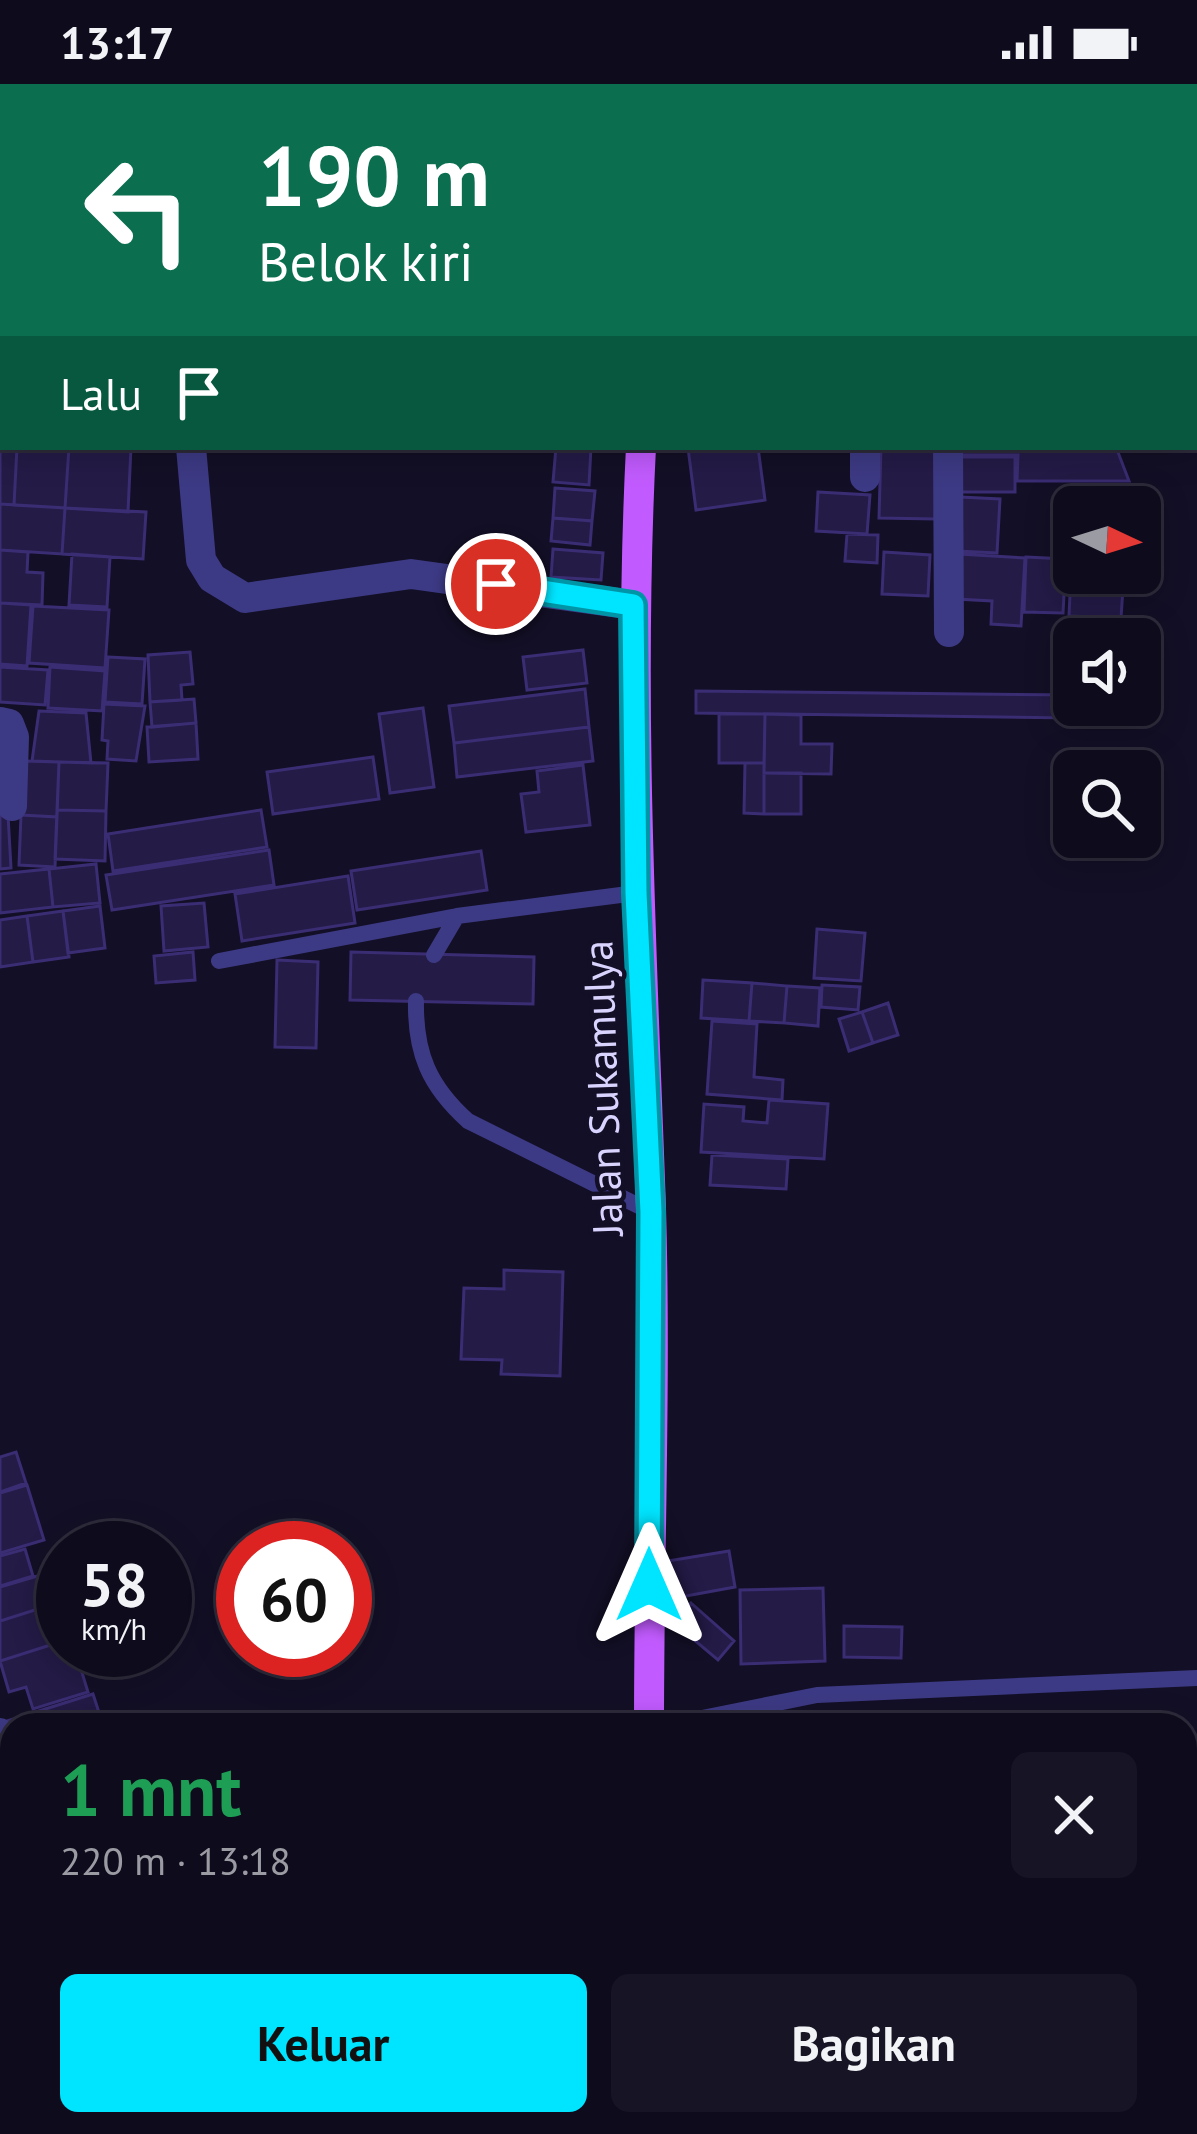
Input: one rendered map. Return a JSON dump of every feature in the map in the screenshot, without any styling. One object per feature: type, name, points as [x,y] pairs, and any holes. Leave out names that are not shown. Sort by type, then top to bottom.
[{"type":"main road","name":"Jalan Sukamulya","points":[[641,450],[633,605],[636,893],[651,1212],[649,1713]]},
{"type":"street","points":[[191,450],[201,560],[212,578],[245,598],[411,574],[633,605]]},
{"type":"street","points":[[948,450],[950,632]]},
{"type":"street","points":[[0,722],[9,724],[14,736],[12,806]]},
{"type":"lane","points":[[219,961],[457,916],[636,893]]},
{"type":"lane","points":[[434,955],[457,916]]},
{"type":"lane","points":[[416,1001],[416,1040],[428,1074],[446,1101],[468,1120],[651,1212]]},
{"type":"lane","points":[[727,1713],[817,1695],[1197,1678]]},
{"type":"building","points":[[0,450],[17,450],[14,505],[0,504]]},
{"type":"building","points":[[17,450],[69,450],[65,508],[14,505]]},
{"type":"building","points":[[69,450],[131,450],[128,512],[65,508]]},
{"type":"building","points":[[556,450],[591,450],[589,485],[553,482]]},
{"type":"building","points":[[688,450],[758,450],[765,500],[696,510]]},
{"type":"building","points":[[881,450],[937,450],[935,519],[879,518]]},
{"type":"building","points":[[956,450],[1117,450],[1129,481],[1017,481],[1018,455],[956,455]]},
{"type":"building","points":[[953,457],[1015,457],[1015,492],[953,492]]},
{"type":"building","points":[[555,488],[595,491],[592,521],[553,518]]},
{"type":"building","points":[[818,492],[870,495],[867,534],[816,531]]},
{"type":"building","points":[[960,497],[1000,499],[997,553],[957,551]]},
{"type":"building","points":[[0,504],[65,508],[62,554],[0,550]]},
{"type":"building","points":[[65,508],[146,512],[143,559],[62,554]]},
{"type":"building","points":[[553,518],[592,521],[590,545],[551,541]]},
{"type":"building","points":[[847,534],[878,535],[877,563],[845,561]]},
{"type":"building","points":[[553,549],[603,553],[601,580],[551,577]]},
{"type":"building","points":[[0,550],[28,552],[27,572],[43,573],[42,605],[0,603]]},
{"type":"building","points":[[884,552],[930,555],[928,596],[882,594]]},
{"type":"building","points":[[72,554],[110,557],[107,607],[69,605]]},
{"type":"building","points":[[958,554],[1025,558],[1021,626],[991,624],[992,601],[956,599]]},
{"type":"building","points":[[1026,557],[1053,558],[1053,594],[1064,594],[1063,613],[1024,612]]},
{"type":"building","points":[[1070,594],[1123,594],[1121,618],[1069,616]]},
{"type":"building","points":[[0,603],[31,605],[27,666],[0,664]]},
{"type":"building","points":[[33,606],[109,610],[105,668],[29,663]]},
{"type":"building","points":[[583,650],[587,683],[527,690],[523,657]]},
{"type":"building","points":[[190,652],[193,684],[181,685],[182,700],[150,702],[148,655]]},
{"type":"building","points":[[108,657],[145,659],[142,704],[105,702]]},
{"type":"building","points":[[0,667],[48,670],[45,705],[0,702]]},
{"type":"building","points":[[50,667],[105,671],[102,711],[48,708]]},
{"type":"building","points":[[585,689],[589,727],[454,743],[449,706]]},
{"type":"building","points":[[696,691],[1053,695],[1053,718],[696,713]]},
{"type":"building","points":[[194,699],[196,723],[152,727],[150,702]]},
{"type":"building","points":[[104,704],[145,706],[136,761],[107,759],[108,741],[102,740]]},
{"type":"building","points":[[423,708],[434,787],[390,793],[379,714]]},
{"type":"building","points":[[39,711],[86,713],[91,763],[32,761]]},
{"type":"building","points":[[719,714],[765,714],[764,763],[719,763]]},
{"type":"building","points":[[765,714],[801,715],[801,744],[832,744],[831,774],[764,773]]},
{"type":"building","points":[[196,723],[198,759],[149,762],[147,727]]},
{"type":"building","points":[[589,727],[593,761],[457,777],[454,743]]},
{"type":"building","points":[[373,757],[379,799],[273,814],[267,772]]},
{"type":"building","points":[[23,761],[59,762],[57,817],[21,815]]},
{"type":"building","points":[[59,762],[108,763],[106,811],[57,810]]},
{"type":"building","points":[[745,763],[764,763],[764,814],[744,813]]},
{"type":"building","points":[[583,765],[590,825],[526,832],[521,794],[539,792],[537,771]]},
{"type":"building","points":[[764,773],[801,773],[801,814],[764,814]]},
{"type":"building","points":[[57,810],[106,811],[105,861],[55,859]]},
{"type":"building","points":[[261,810],[267,847],[113,871],[108,834]]},
{"type":"building","points":[[8,815],[11,868],[0,869],[0,816]]},
{"type":"building","points":[[21,815],[57,817],[55,867],[19,865]]},
{"type":"building","points":[[269,850],[274,885],[112,910],[106,875]]},
{"type":"building","points":[[481,851],[487,890],[357,910],[351,871]]},
{"type":"building","points":[[96,864],[100,903],[53,907],[49,869]]},
{"type":"building","points":[[49,869],[53,907],[0,913],[0,874]]},
{"type":"building","points":[[348,876],[355,923],[242,941],[235,894]]},
{"type":"building","points":[[204,903],[208,947],[164,951],[161,906]]},
{"type":"building","points":[[100,906],[105,948],[68,953],[63,911]]},
{"type":"building","points":[[63,911],[69,957],[33,962],[27,916]]},
{"type":"building","points":[[27,916],[33,962],[0,967],[0,920]]},
{"type":"building","points":[[817,929],[865,933],[861,981],[814,978]]},
{"type":"building","points":[[193,952],[195,980],[156,983],[154,956]]},
{"type":"building","points":[[351,952],[534,957],[533,1004],[350,1000]]},
{"type":"building","points":[[277,960],[318,962],[316,1048],[275,1047]]},
{"type":"building","points":[[703,980],[752,983],[749,1021],[701,1018]]},
{"type":"building","points":[[752,983],[787,986],[784,1023],[749,1021]]},
{"type":"building","points":[[822,985],[860,987],[858,1010],[821,1007]]},
{"type":"building","points":[[787,986],[820,988],[818,1026],[784,1023]]},
{"type":"building","points":[[888,1003],[898,1035],[873,1043],[862,1012]]},
{"type":"building","points":[[862,1012],[873,1043],[849,1051],[839,1019]]},
{"type":"building","points":[[712,1021],[757,1024],[754,1077],[783,1080],[782,1100],[707,1094]]},
{"type":"building","points":[[769,1100],[828,1104],[824,1159],[701,1152],[704,1104],[744,1107],[743,1121],[767,1123]]},
{"type":"building","points":[[712,1155],[788,1159],[786,1189],[710,1185]]},
{"type":"building","points":[[504,1270],[563,1272],[560,1376],[501,1374],[502,1360],[461,1359],[464,1288],[504,1289]]},
{"type":"building","points":[[16,1452],[26,1483],[0,1492],[0,1457]]},
{"type":"building","points":[[27,1485],[38,1521],[36,1542],[0,1553],[0,1493]]},
{"type":"building","points":[[25,1549],[33,1576],[0,1586],[0,1556]]},
{"type":"building","points":[[729,1551],[735,1587],[675,1598],[668,1561]]},
{"type":"building","points":[[36,1576],[36,1610],[0,1621],[0,1587]]},
{"type":"building","points":[[823,1588],[825,1661],[741,1664],[740,1590]]},
{"type":"building","points":[[691,1603],[734,1641],[718,1660],[674,1623]]},
{"type":"building","points":[[36,1610],[36,1650],[0,1661],[0,1621]]},
{"type":"building","points":[[844,1626],[902,1627],[901,1658],[844,1657]]},
{"type":"building","points":[[36,1650],[36,1677],[83,1677],[88,1692],[33,1709],[26,1687],[9,1692],[0,1661]]},
{"type":"building","points":[[93,1694],[99,1713],[32,1713]]},
{"type":"route","points":[[496,584],[633,605],[636,893],[651,1212],[649,1585]]}]
